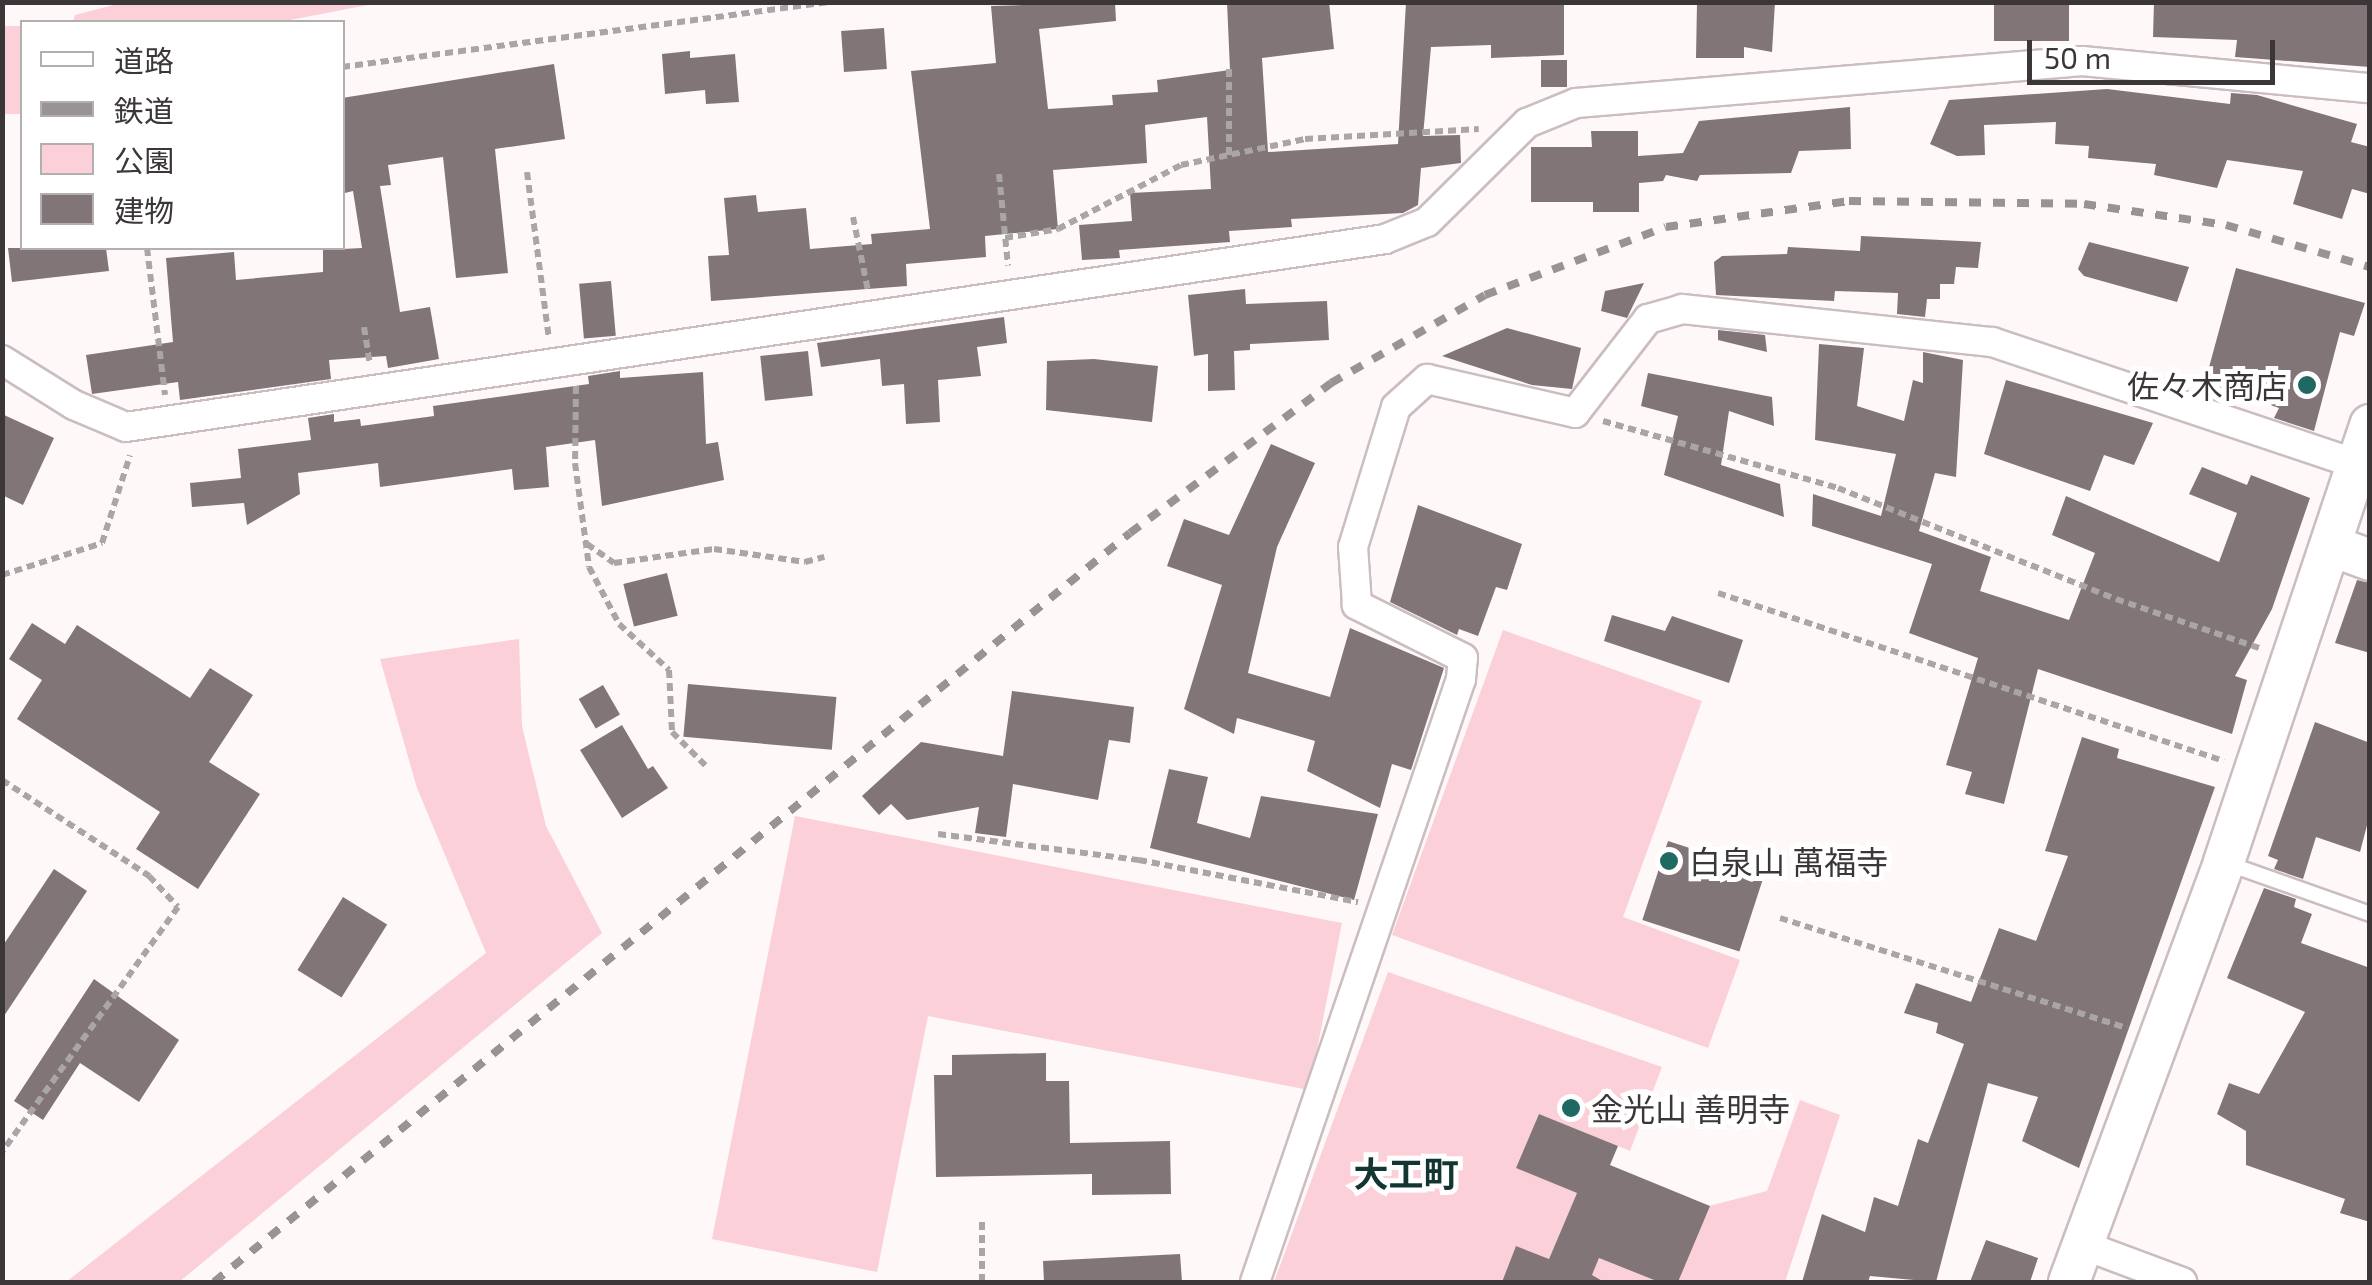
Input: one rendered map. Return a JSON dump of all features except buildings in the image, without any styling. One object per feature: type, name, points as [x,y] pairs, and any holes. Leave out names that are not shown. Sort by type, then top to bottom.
[{"type":"street","points":[[2,360],[74,405],[126,427],[872,312],[1385,240],[1427,222],[1526,124],[1576,103],[2082,61],[2370,88]]},
{"type":"street","points":[[1255,1282],[1384,907],[1463,658],[1357,605],[1353,547],[1396,407],[1426,379],[1575,413],[1648,319],[1682,309],[1992,342],[2357,464]]},
{"type":"street","points":[[2182,1282],[2076,1264],[2224,862],[2370,425]]},
{"type":"street","points":[[2332,546],[2370,560]]},
{"type":"lane","points":[[2224,862],[2370,914]]},
{"type":"path","points":[[345,67],[827,2]]},
{"type":"path","points":[[1229,155],[1230,64]]},
{"type":"path","points":[[1005,238],[1058,230],[1181,165],[1306,139],[1419,136],[1526,124]]},
{"type":"path","points":[[528,172],[565,362],[590,567],[619,624],[669,670],[672,732],[707,767]]},
{"type":"path","points":[[999,174],[1011,292]]},
{"type":"path","points":[[853,217],[872,312]]},
{"type":"path","points":[[147,250],[168,421]]},
{"type":"path","points":[[1575,413],[1838,488],[2116,599],[2291,659]]},
{"type":"path","points":[[2,575],[102,543],[136,435]]},
{"type":"path","points":[[586,543],[614,563],[669,550],[714,549],[805,562],[824,557]]},
{"type":"path","points":[[1718,593],[2254,770]]},
{"type":"path","points":[[2,780],[148,876],[178,907],[2,1152]]},
{"type":"path","points":[[938,834],[1139,860],[1384,907]]},
{"type":"path","points":[[1780,918],[2160,1038]]},
{"type":"path","points":[[982,1221],[982,1282]]},
{"type":"green space","points":[[121,2],[378,3],[290,20],[74,20],[75,15]]},
{"type":"green space","points":[[2,26],[20,26],[20,114],[2,114]]},
{"type":"green space","points":[[1503,630],[1702,701],[1623,917],[1740,960],[1708,1048],[1392,935]]},
{"type":"green space","points":[[519,639],[522,726],[546,826],[602,933],[179,1282],[66,1282],[486,953],[417,788],[380,659]]},
{"type":"green space","points":[[795,816],[1342,923],[1309,1090],[928,1016],[877,1272],[712,1239]]},
{"type":"green space","points":[[1388,972],[1662,1067],[1630,1151],[1539,1114],[1517,1168],[1577,1193],[1549,1259],[1516,1247],[1502,1282],[1274,1282]]},
{"type":"green space","points":[[1800,1100],[1840,1115],[1785,1282],[1678,1282],[1709,1206],[1767,1191]]},
{"type":"green space","points":[[1599,1258],[1659,1282],[1589,1282]]},
{"type":"railway","points":[[214,1282],[1130,533],[1331,383],[1485,295],[1666,227],[1849,201],[2084,204],[2226,225],[2370,267]]},
{"type":"place","name":"佐々木商店","points":[[2307,385]]},
{"type":"place","name":"白泉山 萬福寺","points":[[1669,861]]},
{"type":"place","name":"金光山 善明寺","points":[[1571,1108]]},
{"type":"district","name":"大工町","points":[[1406,1173]]}]
